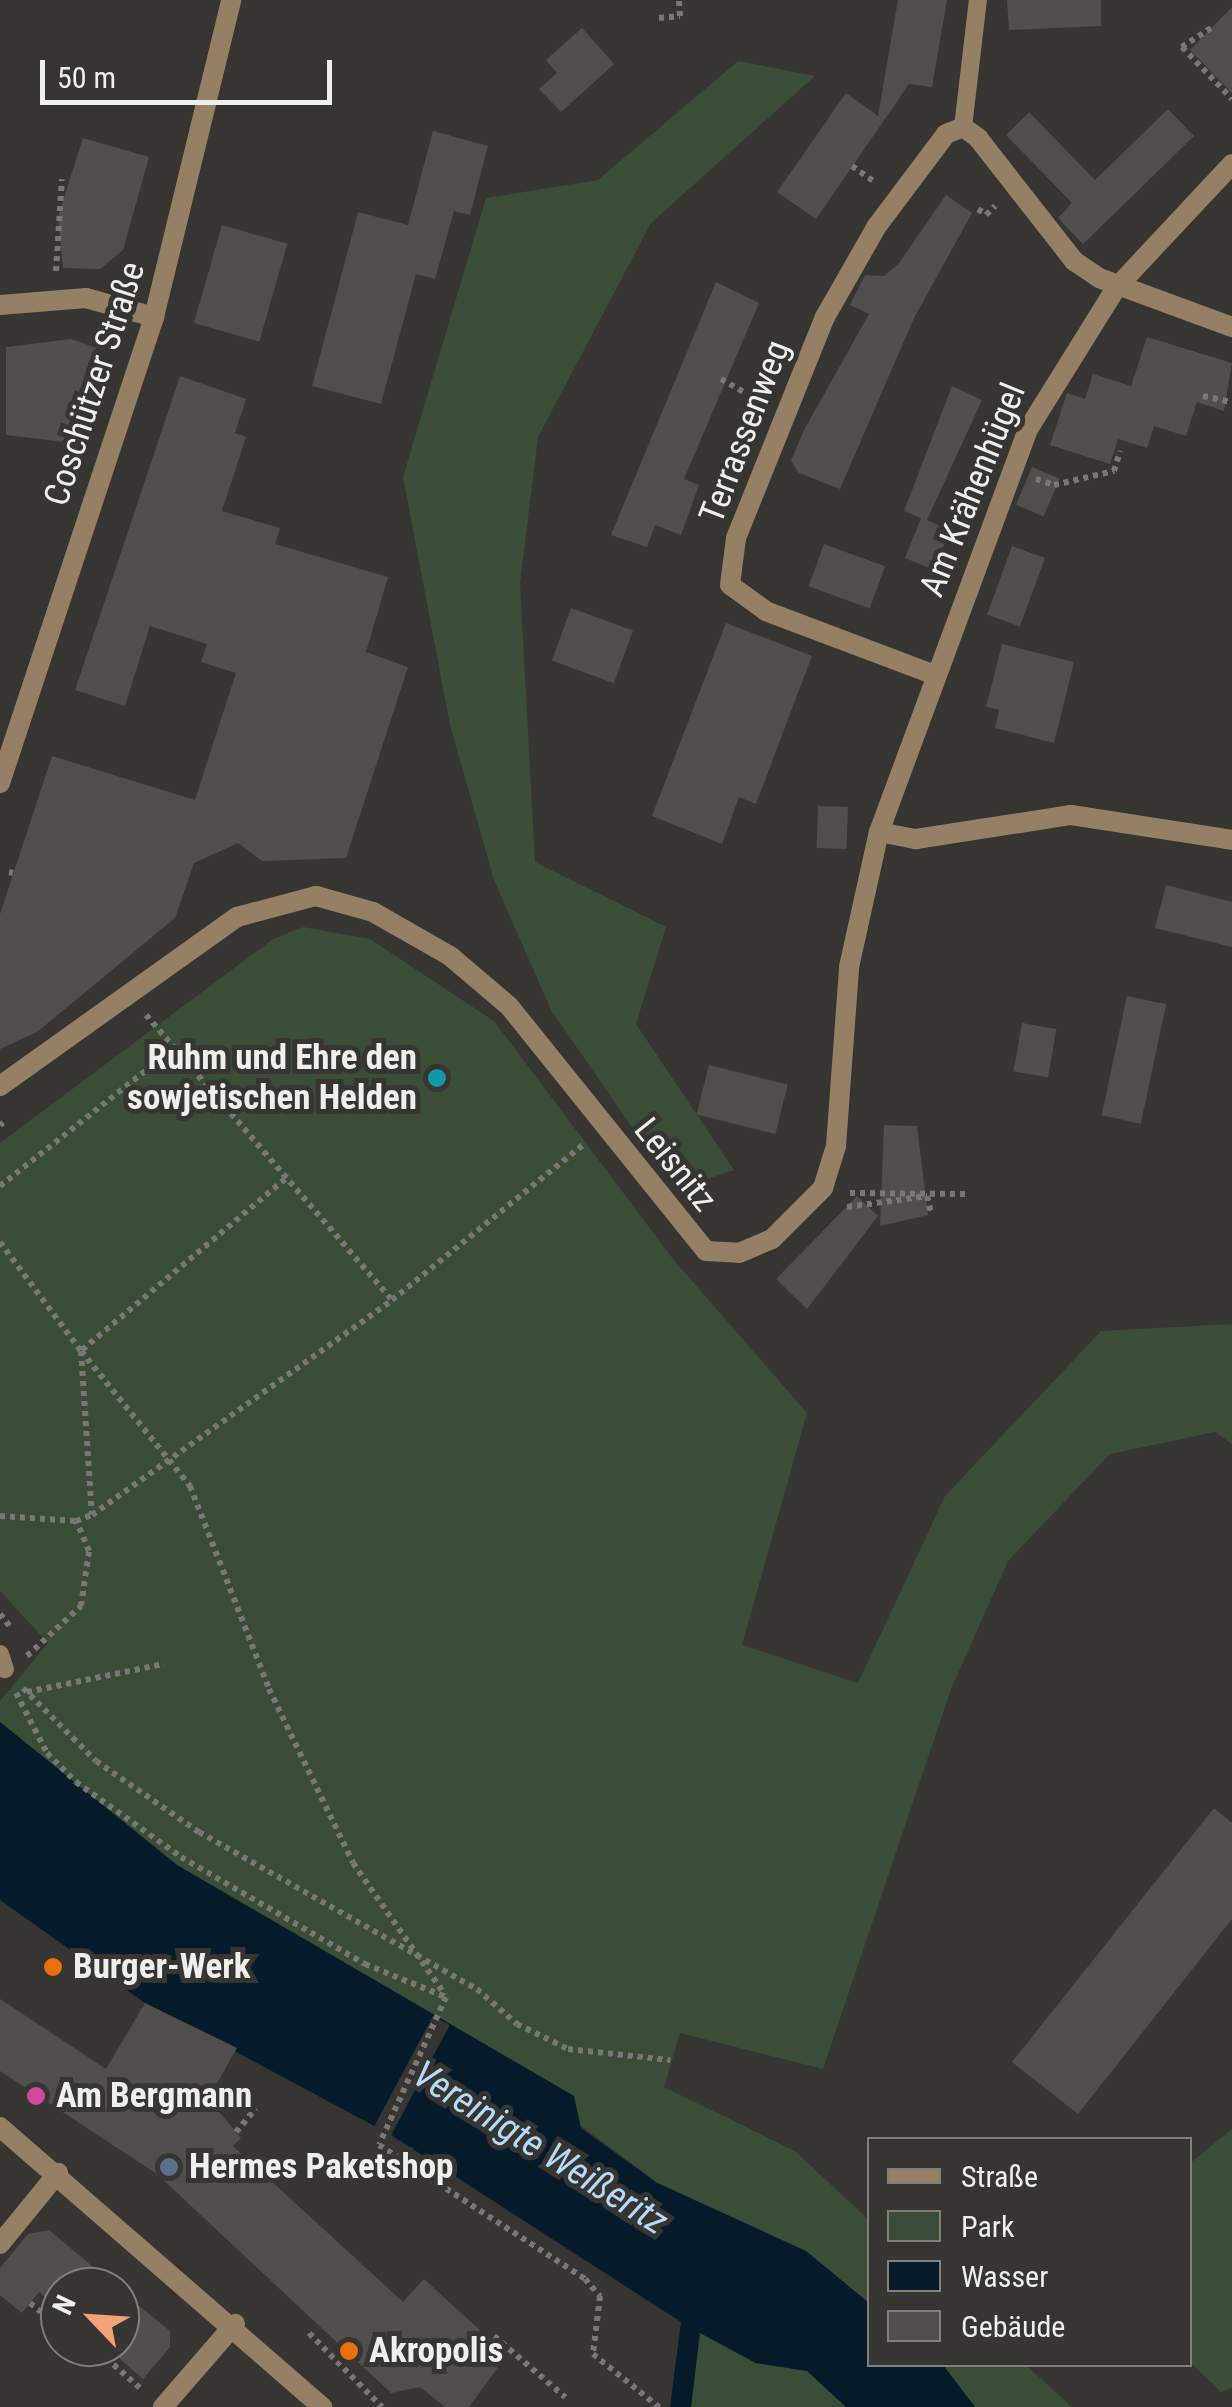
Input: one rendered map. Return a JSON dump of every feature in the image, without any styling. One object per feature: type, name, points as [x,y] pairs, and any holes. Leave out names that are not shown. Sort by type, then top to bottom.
[{"type":"street","name":"Coschützer Straße","points":[[0,782],[7,737],[154,317],[230,0]]},
{"type":"street","points":[[963,128],[1074,261],[1116,288],[1232,327]]},
{"type":"street","name":"Terrassenweg","points":[[935,675],[766,611],[730,585],[736,538],[825,317],[907,184],[946,134],[963,128]]},
{"type":"street","name":"Am Krähenhügel","points":[[879,832],[1012,470],[1056,375],[1116,288],[1232,164]]},
{"type":"street","points":[[0,306],[86,298],[154,317]]},
{"type":"street","points":[[879,832],[916,839],[1070,815],[1232,840]]},
{"type":"street","name":"Leisnitz","points":[[0,1086],[131,996],[237,916],[271,902],[316,896],[373,912],[450,956],[509,1006],[686,1232],[706,1252],[739,1253],[772,1239],[823,1188],[836,1146],[849,967],[879,832]]},
{"type":"street","points":[[0,2127],[235,2324],[322,2407]]},
{"type":"street","points":[[0,2244],[58,2173]]},
{"type":"street","points":[[163,2407],[235,2324]]},
{"type":"lane","points":[[963,128],[978,0]]},
{"type":"path","points":[[659,18],[680,16],[679,0]]},
{"type":"path","points":[[1212,28],[1182,47],[1232,99]]},
{"type":"path","points":[[852,166],[886,190]]},
{"type":"path","points":[[56,277],[53,213],[62,180]]},
{"type":"path","points":[[721,380],[766,407]]},
{"type":"path","points":[[1203,396],[1232,402]]},
{"type":"path","points":[[1012,470],[1054,486],[1114,470],[1120,451]]},
{"type":"path","points":[[131,996],[392,1300]]},
{"type":"path","points":[[0,1186],[173,1049]]},
{"type":"path","points":[[0,1516],[76,1522],[92,1515],[392,1300],[592,1138]]},
{"type":"path","points":[[80,1351],[285,1179]]},
{"type":"path","points":[[856,1194],[966,1194]]},
{"type":"path","points":[[847,1207],[927,1196],[931,1214]]},
{"type":"path","points":[[0,1242],[80,1351],[170,1460],[231,1575],[269,1688],[353,1863],[446,1997],[444,2014],[380,2132],[388,2156],[464,2194],[585,2278],[600,2296],[592,2354],[656,2406]]},
{"type":"path","points":[[80,1351],[92,1515]]},
{"type":"path","points":[[2,1661],[61,1632],[81,1606],[89,1552],[76,1522]]},
{"type":"path","points":[[2,1661],[31,1727],[76,1782],[181,1857],[366,1964],[446,1997]]},
{"type":"path","points":[[2,1661],[26,1692],[96,1761],[199,1832],[419,1954],[568,2050],[670,2060]]},
{"type":"path","points":[[26,1692],[164,1664]]},
{"type":"path","points":[[236,2132],[256,2108]]},
{"type":"path","points":[[30,2303],[40,2312]]},
{"type":"path","points":[[308,2333],[382,2407]]},
{"type":"path","points":[[494,2336],[566,2397]]},
{"type":"path","points":[[116,2367],[142,2390]]},
{"type":"green space","points":[[738,61],[815,76],[651,223],[538,437],[520,583],[535,862],[666,927],[636,1024],[734,1170],[686,1186],[647,1149],[551,1010],[494,880],[450,725],[403,477],[486,198],[598,180]]},
{"type":"green space","points":[[303,927],[370,939],[494,1021],[673,1259],[807,1413],[742,1645],[858,1683],[945,1496],[1101,1331],[1232,1324],[1232,1444],[1215,1432],[1110,1454],[1008,1561],[951,1689],[823,2069],[680,2033],[664,2087],[795,2151],[867,2218],[867,2301],[806,2251],[658,2183],[433,2016],[177,1865],[0,1722],[0,1701],[48,1643],[0,1591],[0,1143],[273,939]]},
{"type":"green space","points":[[1232,2129],[1232,2388],[1221,2392],[1192,2364],[1192,2161]]},
{"type":"green space","points":[[699,2332],[755,2363],[807,2371],[846,2407],[691,2407]]},
{"type":"green space","points":[[945,2367],[1028,2367],[1072,2407],[975,2407]]},
{"type":"water","name":"Vereinigte Weißeritz","points":[[0,1722],[177,1865],[574,2096],[581,2128],[657,2183],[806,2251],[867,2301],[867,2367],[945,2367],[975,2407],[846,2407],[807,2371],[756,2363],[700,2333],[691,2407],[670,2407],[681,2322],[391,2135],[145,2003],[0,1900]]},
{"type":"pier","points":[[433,2016],[450,2025],[391,2135],[374,2126]]},
{"type":"building","points":[[898,0],[947,0],[932,87],[909,84],[816,219],[777,192],[846,93],[878,116]]},
{"type":"building","points":[[1007,0],[1101,0],[1101,26],[1009,30]]},
{"type":"building","points":[[1232,7],[1232,93],[1190,50]]},
{"type":"building","points":[[582,28],[614,64],[561,112],[539,89],[557,73],[546,60]]},
{"type":"building","points":[[1168,109],[1194,136],[1083,244],[1058,218],[1072,203],[1006,135],[1029,112],[1095,180]]},
{"type":"building","points":[[433,131],[488,146],[470,215],[454,211],[435,279],[416,274],[381,404],[312,386],[358,212],[408,225]]},
{"type":"building","points":[[83,138],[149,157],[123,250],[100,269],[63,268],[58,217]]},
{"type":"building","points":[[946,195],[972,213],[914,318],[840,489],[799,473],[791,461],[804,430],[869,314],[850,305],[865,275],[884,276],[899,263]]},
{"type":"building","points":[[222,225],[287,244],[259,342],[194,323]]},
{"type":"building","points":[[716,282],[759,303],[684,479],[699,485],[681,535],[655,525],[647,547],[611,535]]},
{"type":"building","points":[[1147,337],[1232,363],[1224,411],[1197,402],[1186,436],[1154,426],[1147,448],[1118,439],[1110,464],[1050,445],[1067,393],[1085,399],[1093,374],[1131,386]]},
{"type":"building","points":[[71,339],[97,348],[64,442],[6,435],[6,347]]},
{"type":"building","points":[[180,376],[246,399],[235,433],[246,437],[222,511],[280,528],[275,544],[388,577],[366,652],[408,667],[346,858],[262,861],[238,843],[194,863],[175,918],[37,1032],[0,1049],[0,914],[52,756],[195,800],[236,673],[201,662],[207,644],[150,626],[125,706],[75,690]]},
{"type":"building","points":[[952,386],[982,400],[927,520],[950,530],[934,570],[905,558],[921,518],[904,511]]},
{"type":"building","points":[[1032,467],[1060,479],[1044,516],[1016,505]]},
{"type":"building","points":[[824,544],[885,566],[870,609],[809,586]]},
{"type":"building","points":[[1012,546],[1045,558],[1020,627],[987,615]]},
{"type":"building","points":[[571,608],[633,631],[614,683],[552,661]]},
{"type":"building","points":[[726,623],[812,656],[756,804],[739,797],[722,844],[652,816]]},
{"type":"building","points":[[1002,644],[1074,662],[1054,743],[995,728],[999,710],[986,707]]},
{"type":"building","points":[[818,806],[848,807],[847,849],[817,848]]},
{"type":"building","points":[[1166,885],[1232,902],[1232,947],[1155,928]]},
{"type":"building","points":[[1127,996],[1166,1004],[1141,1124],[1102,1115]]},
{"type":"building","points":[[1022,1023],[1056,1029],[1048,1077],[1013,1071]]},
{"type":"building","points":[[709,1065],[788,1085],[775,1134],[697,1114]]},
{"type":"building","points":[[884,1125],[917,1126],[928,1215],[880,1226]]},
{"type":"building","points":[[857,1196],[878,1216],[807,1309],[776,1279]]},
{"type":"building","points":[[1214,1808],[1232,1823],[1232,1919],[1078,2114],[1012,2062]]},
{"type":"building","points":[[0,1999],[106,2069],[145,2003],[237,2048],[208,2099],[241,2138],[233,2146],[403,2302],[424,2279],[507,2355],[469,2407],[445,2407],[420,2387],[391,2393],[157,2174],[0,2071]]},
{"type":"building","points":[[49,2230],[93,2267],[40,2267],[40,2293],[22,2313],[0,2295],[0,2268],[28,2234]]},
{"type":"building","points":[[140,2306],[170,2331],[170,2347],[143,2379],[129,2367],[140,2367]]},
{"type":"place","name":"Ruhm und Ehre den sowjetischen Helden","points":[[437,1078]]},
{"type":"place","name":"Burger-Werk","points":[[53,1967]]},
{"type":"place","name":"Am Bergmann","points":[[36,2096]]},
{"type":"place","name":"Hermes Paketshop","points":[[169,2167]]},
{"type":"place","name":"Akropolis","points":[[349,2351]]}]
